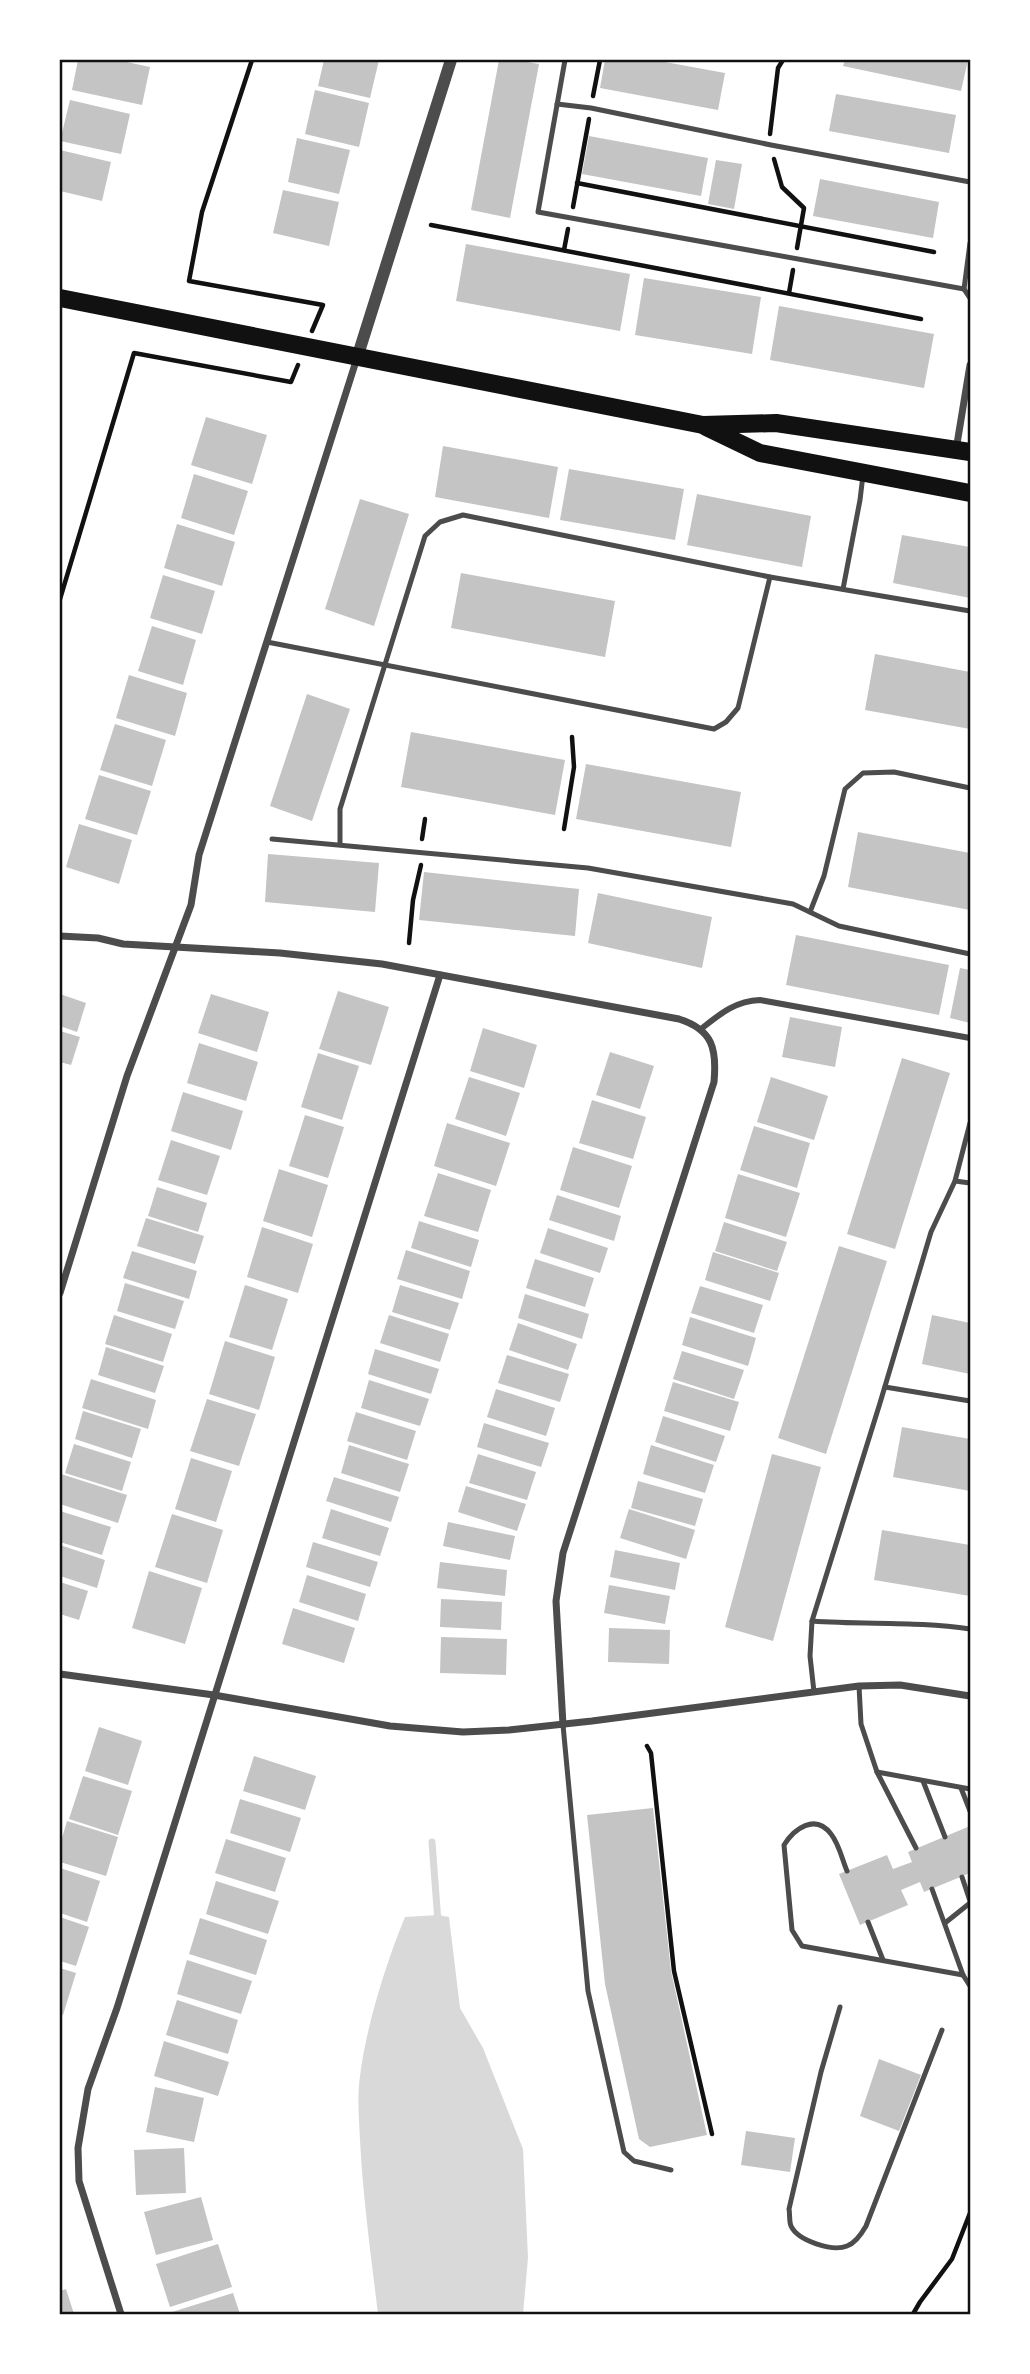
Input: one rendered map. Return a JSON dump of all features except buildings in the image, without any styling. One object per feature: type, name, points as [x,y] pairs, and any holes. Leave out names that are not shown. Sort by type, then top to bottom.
[{"type":"main road","points":[[60,298],[703,425],[776,423],[963,451]]},
{"type":"main road","points":[[703,425],[760,453],[971,493]]},
{"type":"street","points":[[60,1293],[127,1076],[191,905],[199,855],[451,60]]},
{"type":"street","points":[[963,451],[971,365]]},
{"type":"street","points":[[60,936],[98,938],[123,944],[293,954],[382,964],[679,1019],[691,1023],[709,1037],[715,1064],[714,1082],[563,1553],[555,1601],[564,1725]]},
{"type":"street","points":[[121,2315],[79,2181],[78,2148],[88,2089],[117,2008],[440,975]]},
{"type":"street","points":[[701,1030],[729,1007],[760,1000],[971,1038]]},
{"type":"street","points":[[60,1674],[214,1695],[419,1730],[509,1730],[564,1725],[859,1686],[900,1685],[971,1696]]},
{"type":"lane","points":[[565,60],[538,212],[964,289],[971,298]]},
{"type":"lane","points":[[557,104],[591,108],[971,182]]},
{"type":"lane","points":[[964,289],[971,243]]},
{"type":"lane","points":[[843,589],[863,472]]},
{"type":"lane","points":[[340,844],[340,809],[425,536],[440,522],[463,515],[770,577],[971,611]]},
{"type":"lane","points":[[267,642],[714,729],[726,722],[738,708],[770,577]]},
{"type":"lane","points":[[810,912],[824,876],[845,789],[863,773],[894,772],[971,788]]},
{"type":"lane","points":[[272,839],[588,867],[793,904],[839,926],[971,954]]},
{"type":"lane","points":[[814,1692],[810,1656],[812,1620],[931,1232],[955,1181],[971,1123]]},
{"type":"lane","points":[[955,1181],[971,1183]]},
{"type":"lane","points":[[885,1387],[971,1401]]},
{"type":"lane","points":[[812,1620],[971,1629]]},
{"type":"lane","points":[[859,1686],[861,1724],[877,1772],[916,1849]]},
{"type":"lane","points":[[564,1725],[588,1991],[624,2152],[634,2161],[671,2170]]},
{"type":"lane","points":[[877,1772],[971,1789]]},
{"type":"lane","points":[[923,1780],[945,1837]]},
{"type":"lane","points":[[961,1787],[971,1811]]},
{"type":"lane","points":[[847,1871],[829,1831],[821,1826],[809,1824],[799,1827],[784,1845],[792,1930],[802,1946],[963,1975]]},
{"type":"lane","points":[[945,1923],[971,1902],[962,1877]]},
{"type":"lane","points":[[932,1889],[963,1975],[971,1986]]},
{"type":"lane","points":[[868,1922],[884,1960]]},
{"type":"lane","points":[[840,2007],[821,2072],[789,2209],[791,2226],[803,2240],[836,2248],[848,2246],[860,2237],[866,2225],[942,2030]]},
{"type":"path","points":[[252,60],[202,212],[189,281],[323,305]]},
{"type":"path","points":[[564,250],[600,60]]},
{"type":"path","points":[[783,60],[778,68],[778,85],[769,128],[771,145],[782,187],[804,208],[789,293]]},
{"type":"path","points":[[577,183],[934,252]]},
{"type":"path","points":[[431,225],[921,319]]},
{"type":"path","points":[[60,599],[134,353],[291,382]]},
{"type":"path","points":[[564,830],[575,767],[572,737]]},
{"type":"path","points":[[409,943],[414,900],[422,866],[420,852],[425,819]]},
{"type":"path","points":[[647,1746],[651,1753],[674,1971],[712,2134]]},
{"type":"path","points":[[913,2315],[953,2259],[971,2213]]},
{"type":"shaded area","points":[[405,1917],[449,1917],[460,2008],[483,2048],[523,2149],[528,2258],[523,2314],[378,2314],[361,2162],[358,2108],[360,2076],[378,1995]]},
{"type":"waterway","points":[[432,1842],[438,1922]]}]
